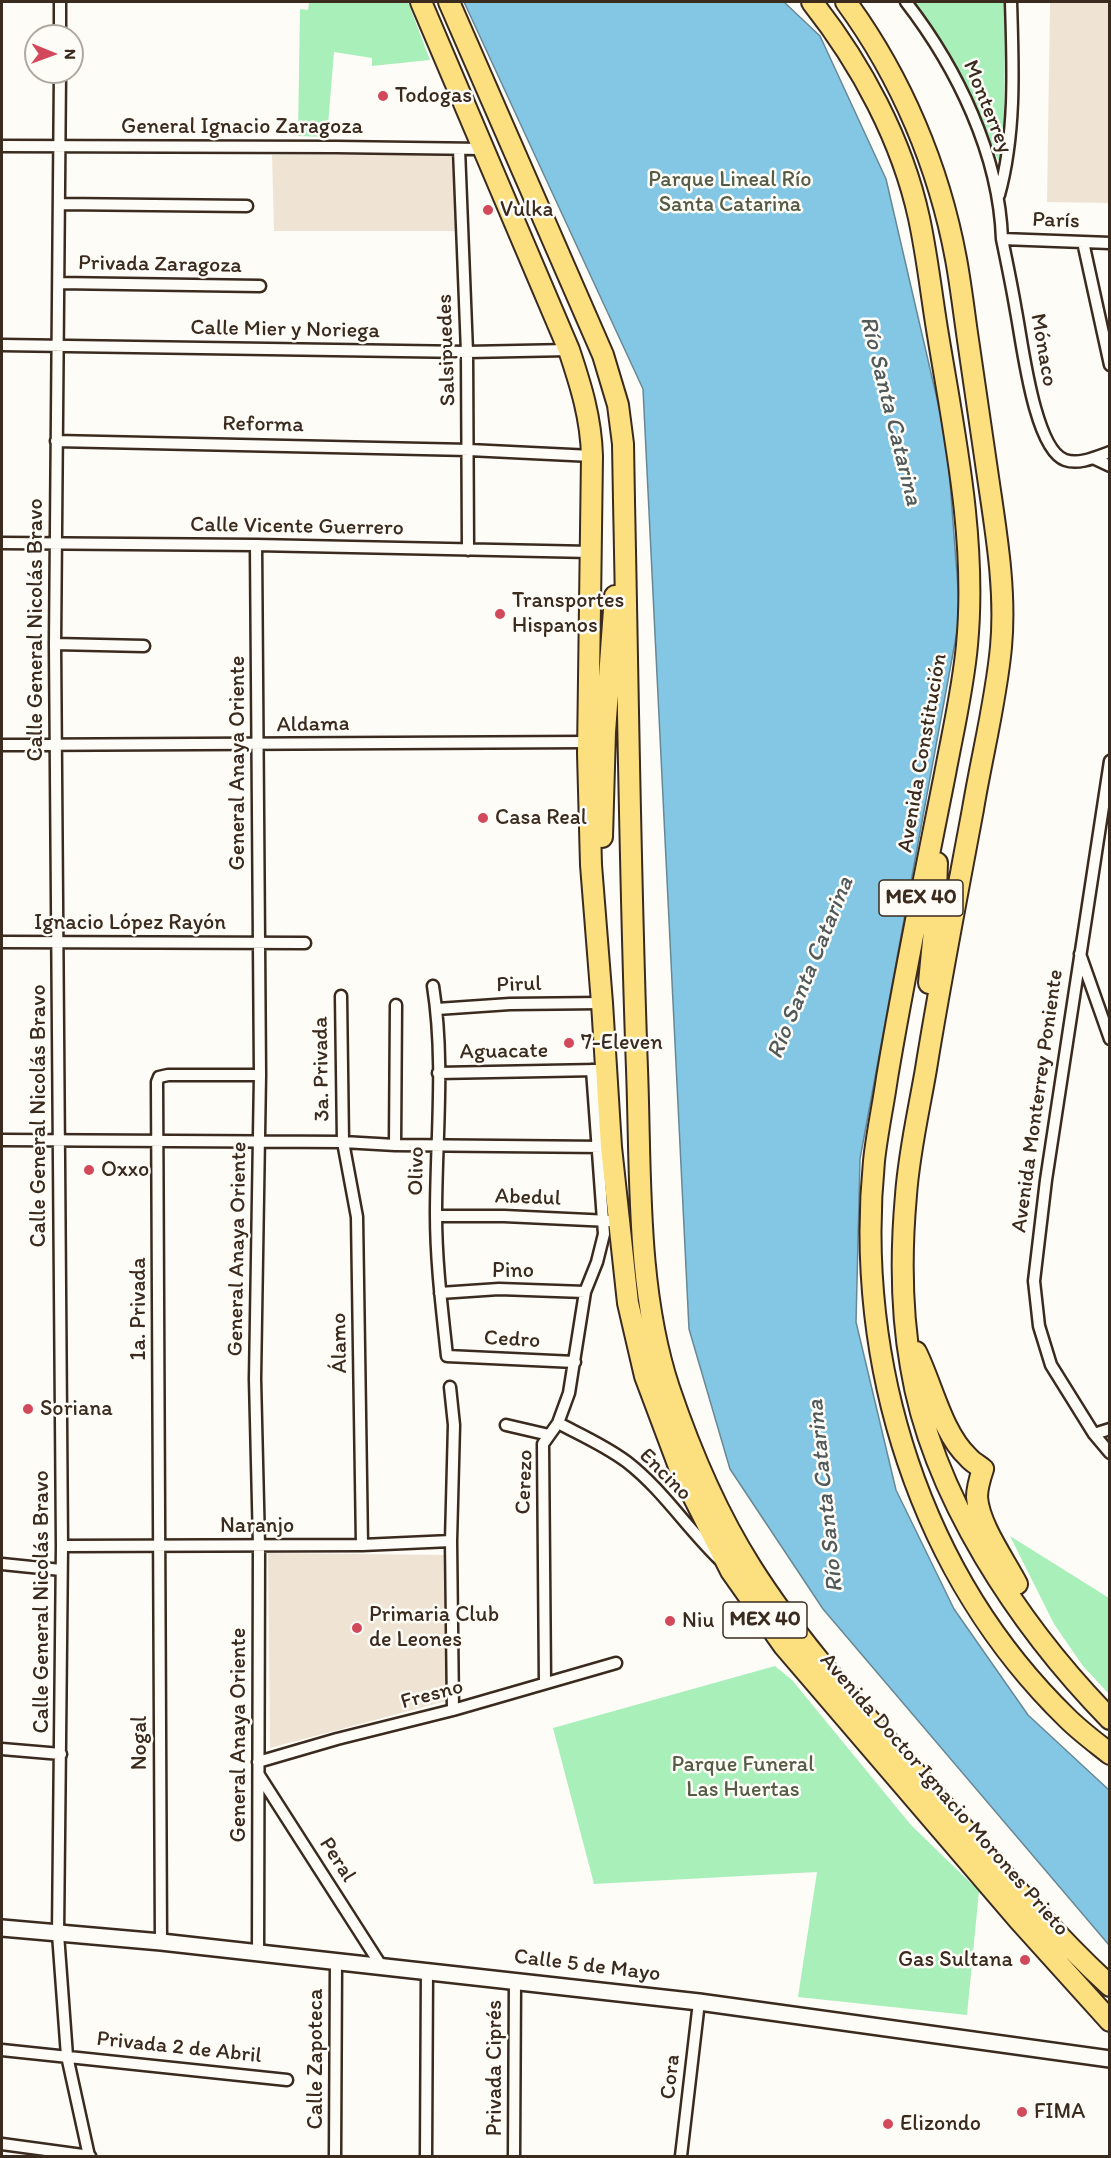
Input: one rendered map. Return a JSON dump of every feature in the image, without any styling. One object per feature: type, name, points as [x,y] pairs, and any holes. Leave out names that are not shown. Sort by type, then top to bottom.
[{"type":"highway","name":"Avenida Doctor Ignacio Morones Prieto","points":[[421,2],[569,350],[585,396],[592,456],[588,742],[591,865],[602,1003],[599,1070],[611,1221],[645,1376],[681,1472],[731,1571],[784,1646],[1018,1919],[1110,2021]]},
{"type":"highway","name":"Avenida Doctor Ignacio Morones Prieto","points":[[449,2],[603,356],[618,405],[623,444],[633,936],[642,1200],[646,1270],[653,1328],[668,1385],[693,1451],[734,1538],[753,1570],[818,1660],[1050,1928],[1110,1986]]},
{"type":"highway","name":"Avenida Constitución","points":[[812,2],[840,39],[869,89],[893,139],[911,189],[919,218],[956,442],[969,561],[970,607],[963,676],[895,1031],[874,1160],[871,1265],[883,1366],[908,1465],[934,1528],[965,1588],[983,1617],[1024,1671],[1070,1721],[1110,1754]]},
{"type":"highway","name":"MEX 40","points":[[846,2],[869,35],[898,87],[923,143],[942,200],[956,260],[1000,572],[1003,623],[1000,654],[929,1051],[906,1194],[903,1268],[906,1332],[911,1370],[918,1402],[941,1471],[951,1496],[982,1551],[1034,1631],[1070,1677],[1110,1719]]},
{"type":"highway","points":[[599,974],[605,732],[624,501]]},
{"type":"highway","points":[[929,1051],[924,1037],[924,1025],[935,920],[937,816]]},
{"type":"highway","points":[[906,1332],[953,1437],[967,1457],[983,1468],[977,1497],[981,1514],[1016,1582],[1034,1631]]},
{"type":"street","points":[[60,2],[60,24]]},
{"type":"street","name":"Monterrey","points":[[906,2],[958,80],[993,175],[1002,239]]},
{"type":"street","points":[[998,198],[1006,170],[1010,139],[1011,2]]},
{"type":"street","name":"Calle General Nicolás Bravo","points":[[60,84],[55,644],[62,1546],[58,1934],[67,2056],[89,2156]]},
{"type":"street","name":"General Ignacio Zaragoza","points":[[2,146],[483,149]]},
{"type":"street","name":"Salsipuedes","points":[[459,149],[467,352],[468,550]]},
{"type":"street","points":[[60,204],[247,206]]},
{"type":"street","name":"París","points":[[1002,239],[1110,243]]},
{"type":"street","name":"Mónaco","points":[[1002,239],[1033,402],[1046,439],[1054,452],[1063,460],[1075,462],[1093,458]]},
{"type":"street","points":[[1083,242],[1110,365]]},
{"type":"street","name":"Privada Zaragoza","points":[[58,283],[260,286]]},
{"type":"street","name":"Calle Mier y Noriega","points":[[2,345],[467,352],[569,350]]},
{"type":"street","name":"Reforma","points":[[56,441],[468,450],[592,456]]},
{"type":"street","points":[[1093,458],[1110,452]]},
{"type":"street","points":[[1093,458],[1110,466]]},
{"type":"street","name":"Calle Vicente Guerrero","points":[[2,543],[256,545],[591,552]]},
{"type":"street","name":"General Anaya Oriente","points":[[256,545],[260,1075],[255,1379],[259,1545],[258,1953]]},
{"type":"street","points":[[55,644],[144,646]]},
{"type":"street","name":"Aldama","points":[[2,745],[588,742]]},
{"type":"street","name":"Avenida Monterrey Poniente","points":[[1110,761],[1079,951],[1044,1191],[1034,1281],[1039,1326],[1052,1365],[1094,1434],[1110,1453]]},
{"type":"street","name":"Ignacio López Rayón","points":[[2,942],[304,943]]},
{"type":"street","points":[[1079,951],[1110,1039]]},
{"type":"street","name":"Olivo","points":[[433,986],[437,1009],[438,1073],[436,1216],[440,1293],[447,1356]]},
{"type":"street","name":"3a. Privada","points":[[341,996],[343,1142]]},
{"type":"street","name":"Pirul","points":[[437,1009],[510,1004],[602,1003]]},
{"type":"street","points":[[395,1145],[396,1005]]},
{"type":"street","name":"Aguacate","points":[[438,1073],[599,1070]]},
{"type":"street","name":"1a. Privada","points":[[159,1545],[159,1077],[163,1075],[260,1075]]},
{"type":"street","points":[[2,1140],[343,1142],[395,1145],[605,1147]]},
{"type":"street","name":"Álamo","points":[[343,1142],[357,1217],[362,1545]]},
{"type":"street","name":"Abedul","points":[[436,1216],[504,1216],[611,1221]]},
{"type":"street","name":"Cerezo","points":[[545,1683],[543,1444],[558,1424],[569,1393],[585,1292],[611,1221]]},
{"type":"street","name":"Pino","points":[[440,1293],[499,1289],[585,1292]]},
{"type":"street","name":"Cedro","points":[[447,1356],[575,1362]]},
{"type":"street","points":[[450,1387],[454,1425],[451,1541],[453,1710]]},
{"type":"street","name":"Encino","points":[[558,1424],[626,1461],[646,1479],[697,1538],[731,1571]]},
{"type":"street","points":[[506,1425],[549,1435]]},
{"type":"street","points":[[1094,1434],[1110,1429]]},
{"type":"street","name":"Naranjo","points":[[62,1546],[362,1545],[451,1541]]},
{"type":"street","name":"Nogal","points":[[159,1545],[161,1942]]},
{"type":"street","points":[[2,1564],[61,1570]]},
{"type":"street","name":"Fresno","points":[[258,1762],[337,1739],[453,1710],[616,1663]]},
{"type":"street","points":[[2,1749],[61,1754]]},
{"type":"street","name":"Peral","points":[[258,1775],[382,1966]]},
{"type":"street","name":"Calle 5 de Mayo","points":[[2,1928],[161,1942],[699,2002],[1110,2059]]},
{"type":"street","name":"Calle Zapoteca","points":[[335,2157],[336,1962]]},
{"type":"street","points":[[426,2157],[427,1971]]},
{"type":"street","name":"Privada Ciprés","points":[[514,2157],[515,1981]]},
{"type":"street","name":"Cora","points":[[681,2157],[699,2002]]},
{"type":"street","name":"Privada 2 de Abril","points":[[2,2050],[287,2080]]},
{"type":"street","points":[[2,2144],[21,2152],[89,2156]]},
{"type":"shaded area","points":[[1050,2],[1109,2],[1109,203],[1047,202]]},
{"type":"shaded area","points":[[272,155],[455,155],[458,231],[274,231]]},
{"type":"shaded area","name":"Primaria Club de Leones","points":[[268,1553],[446,1555],[446,1701],[270,1748]]},
{"type":"green space","points":[[309,2],[408,2],[430,60],[372,66],[372,58],[334,52],[327,137],[298,136],[300,9],[308,10]]},
{"type":"green space","points":[[913,2],[1005,2],[1004,152],[1001,160],[998,160],[951,57]]},
{"type":"green space","points":[[1010,1536],[1109,1598],[1109,1694],[1083,1666],[1054,1624]]},
{"type":"green space","name":"Parque Funeral Las Huertas","points":[[775,1666],[792,1680],[911,1825],[979,1891],[967,2015],[798,1997],[817,1872],[594,1884],[553,1728]]},
{"type":"water","name":"Río Santa Catarina","points":[[464,2],[784,2],[820,36],[886,179],[947,442],[960,615],[860,1159],[856,1322],[896,1490],[954,1609],[1028,1715],[1109,1790],[1109,1945],[823,1609],[730,1469],[689,1329],[643,389]]},
{"type":"place","name":"Todogas","points":[[383,96]]},
{"type":"place","name":"Vulka","points":[[488,210]]},
{"type":"place","name":"Transportes Hispanos","points":[[500,614]]},
{"type":"place","name":"Casa Real","points":[[483,818]]},
{"type":"place","name":"7-Eleven","points":[[569,1043]]},
{"type":"place","name":"Oxxo","points":[[89,1170]]},
{"type":"place","name":"Soriana","points":[[28,1409]]},
{"type":"place","name":"Niu","points":[[670,1621]]},
{"type":"place","name":"Primaria Club de Leones","points":[[357,1628]]},
{"type":"place","name":"Gas Sultana","points":[[1025,1960]]},
{"type":"place","name":"FIMA","points":[[1022,2112]]},
{"type":"place","name":"Elizondo","points":[[888,2124]]},
{"type":"park label","name":"Parque Lineal Río Santa Catarina","points":[[730,192]]}]
